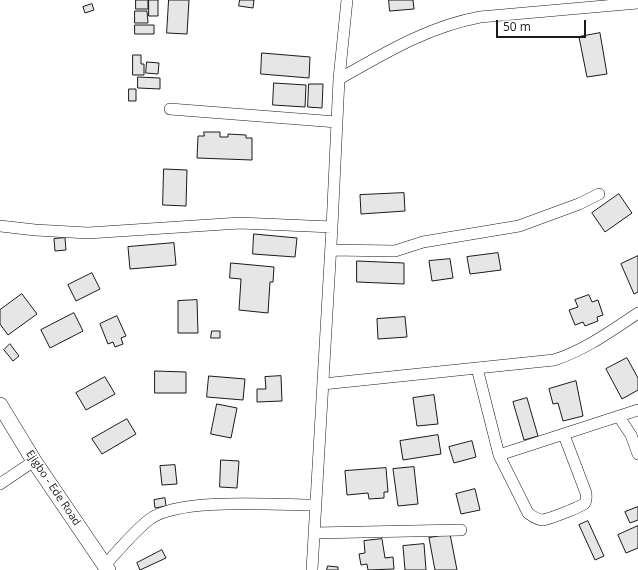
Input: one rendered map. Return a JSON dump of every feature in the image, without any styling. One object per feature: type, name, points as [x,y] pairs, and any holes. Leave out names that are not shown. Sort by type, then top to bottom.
[{"type":"main road","name":"Ejigbo - Ede Road","points":[[0,405],[34,461],[106,568]]},
{"type":"street","points":[[312,570],[331,250],[339,79],[347,0]]},
{"type":"street","points":[[339,79],[402,43],[461,21],[480,17],[591,4],[638,3]]},
{"type":"street","points":[[170,110],[337,122]]},
{"type":"street","points":[[331,250],[395,251],[423,242],[519,226],[573,206],[599,194]]},
{"type":"street","points":[[0,226],[35,230],[88,233],[240,222],[332,227]]},
{"type":"street","points":[[322,384],[554,360],[572,354],[638,313]]},
{"type":"street","points":[[477,368],[499,455],[528,513],[535,519],[543,520],[584,504],[586,500],[586,493],[564,435]]},
{"type":"street","points":[[499,455],[638,410]]},
{"type":"street","points":[[619,417],[631,435],[638,454]]},
{"type":"street","points":[[0,484],[34,461]]},
{"type":"street","points":[[106,568],[149,520],[161,513],[175,509],[219,504],[316,505]]},
{"type":"street","points":[[314,533],[461,530]]},
{"type":"building","points":[[136,0],[148,0],[148,9],[136,9]]},
{"type":"building","points":[[149,0],[158,0],[158,16],[149,16]]},
{"type":"building","points":[[169,0],[189,0],[187,34],[167,33]]},
{"type":"building","points":[[240,0],[254,0],[253,8],[239,6]]},
{"type":"building","points":[[389,0],[413,0],[414,9],[390,11]]},
{"type":"building","points":[[92,4],[94,10],[85,13],[83,7]]},
{"type":"building","points":[[135,11],[147,11],[148,23],[135,23]]},
{"type":"building","points":[[135,25],[154,25],[154,34],[135,34]]},
{"type":"building","points":[[600,33],[607,74],[587,77],[579,37]]},
{"type":"building","points":[[262,53],[310,57],[309,78],[261,74]]},
{"type":"building","points":[[133,55],[141,55],[141,64],[144,64],[144,75],[133,75]]},
{"type":"building","points":[[147,62],[159,63],[158,74],[146,73]]},
{"type":"building","points":[[138,77],[160,78],[160,89],[138,88]]},
{"type":"building","points":[[274,83],[306,85],[305,107],[273,105]]},
{"type":"building","points":[[309,84],[323,84],[322,108],[308,107]]},
{"type":"building","points":[[129,89],[136,89],[136,101],[129,101]]},
{"type":"building","points":[[204,132],[220,132],[220,137],[228,137],[228,134],[246,135],[246,138],[252,138],[252,160],[197,158],[198,136],[204,136]]},
{"type":"building","points":[[164,169],[187,170],[186,206],[163,205]]},
{"type":"building","points":[[404,193],[405,211],[361,214],[360,195]]},
{"type":"building","points":[[619,194],[632,213],[605,232],[592,213]]},
{"type":"building","points":[[254,234],[297,238],[295,257],[253,254]]},
{"type":"building","points":[[65,238],[66,250],[55,251],[54,239]]},
{"type":"building","points":[[174,243],[176,265],[130,269],[128,247]]},
{"type":"building","points":[[498,253],[501,270],[470,274],[467,257]]},
{"type":"building","points":[[638,256],[638,292],[634,294],[621,264]]},
{"type":"building","points":[[450,259],[453,278],[432,281],[429,261]]},
{"type":"building","points":[[357,261],[404,263],[404,284],[357,282]]},
{"type":"building","points":[[231,263],[274,267],[273,282],[270,282],[268,313],[239,310],[241,279],[230,278]]},
{"type":"building","points":[[92,273],[100,289],[76,301],[68,285]]},
{"type":"building","points":[[22,294],[37,314],[8,335],[0,324],[0,310]]},
{"type":"building","points":[[589,295],[592,302],[598,300],[603,315],[597,317],[598,321],[585,326],[583,322],[575,325],[569,310],[578,307],[575,300]]},
{"type":"building","points":[[197,300],[198,333],[178,333],[178,301]]},
{"type":"building","points":[[74,313],[83,331],[50,348],[41,330]]},
{"type":"building","points":[[117,316],[126,336],[121,338],[123,344],[115,347],[113,342],[108,344],[100,324]]},
{"type":"building","points":[[405,317],[407,337],[378,339],[377,319]]},
{"type":"building","points":[[212,331],[220,331],[220,338],[211,338]]},
{"type":"building","points":[[10,344],[19,356],[13,361],[4,350]]},
{"type":"building","points":[[627,358],[638,378],[638,390],[622,399],[606,369]]},
{"type":"building","points":[[155,371],[186,372],[186,393],[155,393]]},
{"type":"building","points":[[209,376],[245,379],[243,400],[207,397]]},
{"type":"building","points":[[281,376],[282,401],[257,402],[257,389],[266,389],[265,377]]},
{"type":"building","points":[[105,377],[115,394],[86,410],[76,393]]},
{"type":"building","points":[[576,381],[583,416],[563,421],[558,403],[553,404],[549,389]]},
{"type":"building","points":[[434,395],[438,424],[417,426],[413,398]]},
{"type":"building","points":[[527,398],[538,436],[524,440],[513,402]]},
{"type":"building","points":[[217,404],[237,408],[231,438],[211,434]]},
{"type":"building","points":[[127,419],[136,434],[102,454],[92,439]]},
{"type":"building","points":[[438,435],[441,454],[403,460],[400,441]]},
{"type":"building","points":[[472,441],[476,457],[454,463],[449,447]]},
{"type":"building","points":[[221,460],[239,461],[237,488],[220,487]]},
{"type":"building","points":[[175,465],[177,484],[162,485],[160,466]]},
{"type":"building","points":[[414,467],[418,504],[398,506],[393,469]]},
{"type":"building","points":[[386,468],[388,492],[384,492],[384,498],[369,499],[368,493],[347,495],[345,471]]},
{"type":"building","points":[[475,489],[480,510],[461,514],[456,494]]},
{"type":"building","points":[[165,498],[166,506],[155,508],[154,500]]},
{"type":"building","points":[[638,507],[638,520],[630,523],[625,512]]},
{"type":"building","points":[[588,521],[604,556],[595,560],[579,525]]},
{"type":"building","points":[[638,526],[638,548],[626,553],[618,535]]},
{"type":"building","points":[[450,534],[457,570],[435,570],[429,538]]},
{"type":"building","points":[[382,539],[385,558],[393,557],[394,569],[368,570],[367,564],[361,565],[359,554],[365,553],[364,541]]},
{"type":"building","points":[[424,544],[426,570],[405,570],[403,546]]},
{"type":"building","points":[[162,550],[166,558],[140,570],[137,563]]},
{"type":"building","points":[[328,566],[338,567],[338,570],[327,570]]}]
